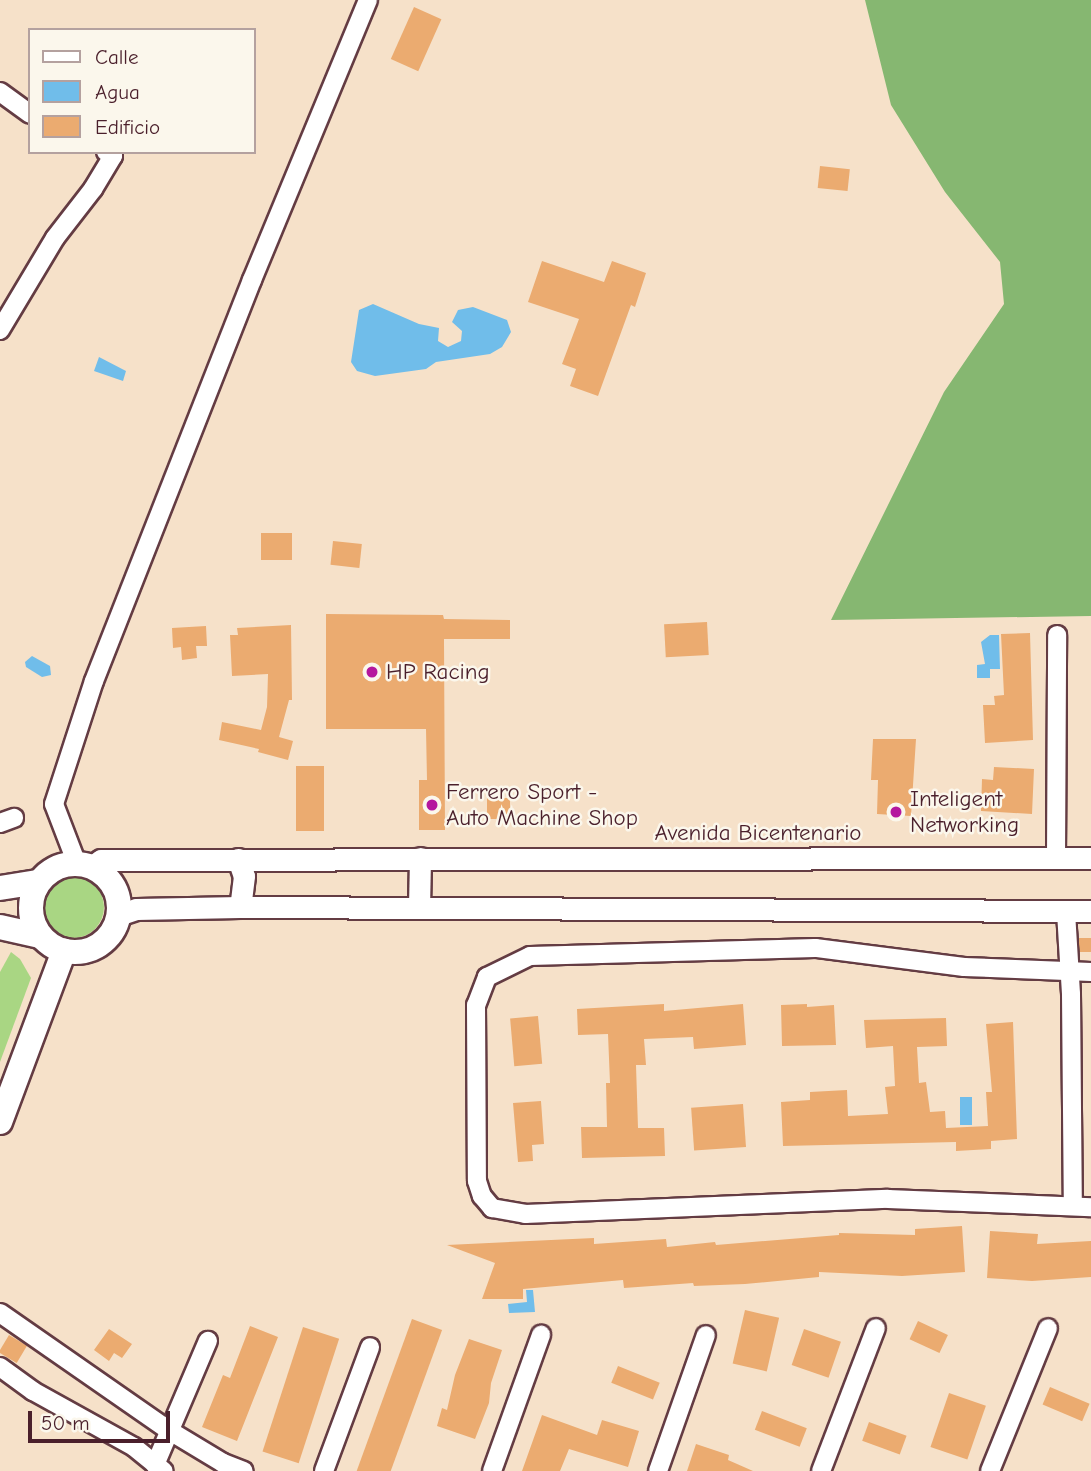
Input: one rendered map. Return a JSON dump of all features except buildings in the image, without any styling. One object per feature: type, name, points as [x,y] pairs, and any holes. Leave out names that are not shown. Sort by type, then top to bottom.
[{"type":"main road","points":[[0,927],[40,936],[64,951],[78,952],[92,948],[104,941],[118,915],[118,901],[113,887],[84,866],[50,872],[39,882],[31,909],[33,923],[40,936]]},
{"type":"main road","points":[[0,888],[39,882]]},
{"type":"main road","points":[[0,1122],[64,951]]},
{"type":"street","points":[[84,866],[54,804],[94,681],[252,280],[368,0]]},
{"type":"street","points":[[0,92],[28,113]]},
{"type":"street","points":[[0,330],[55,238],[93,189],[113,156],[110,154]]},
{"type":"street","points":[[1056,858],[1057,635]]},
{"type":"street","points":[[419,907],[420,858]]},
{"type":"street","name":"Avenida Bicentenario","points":[[84,866],[101,860],[1091,858]]},
{"type":"street","points":[[238,859],[244,876],[240,907]]},
{"type":"street","points":[[118,915],[136,909],[240,907],[1091,911]]},
{"type":"street","points":[[1066,912],[1070,973],[1082,1206],[888,1199],[525,1214],[492,1208],[482,1196],[477,1181],[476,1005],[487,977],[530,956],[815,948],[964,967],[1070,973],[1091,972]]},
{"type":"street","points":[[0,1313],[170,1431],[223,1463],[244,1471]]},
{"type":"street","points":[[821,1471],[876,1328]]},
{"type":"street","points":[[990,1471],[1048,1328]]},
{"type":"street","points":[[492,1471],[541,1335]]},
{"type":"street","points":[[657,1471],[706,1335]]},
{"type":"street","points":[[0,1367],[33,1391],[134,1447],[160,1468],[170,1431],[208,1341]]},
{"type":"street","points":[[324,1471],[370,1347]]},
{"type":"green space","points":[[865,0],[1091,0],[1091,616],[831,620],[944,392],[1004,304],[1000,262],[945,192],[891,105]]},
{"type":"green space","points":[[73,876],[95,885],[104,907],[95,929],[73,938],[51,929],[42,907],[51,885]]},
{"type":"green space","points":[[11,952],[20,959],[31,978],[0,1062],[0,972]]},
{"type":"water","points":[[373,304],[419,324],[439,328],[438,341],[448,347],[461,341],[462,331],[452,322],[458,310],[473,307],[507,320],[511,332],[502,347],[490,354],[436,362],[426,369],[375,376],[357,371],[351,362],[359,310]]},
{"type":"water","points":[[99,357],[126,371],[123,381],[94,371]]},
{"type":"water","points":[[990,635],[999,635],[1000,669],[990,669],[990,678],[977,678],[977,665],[985,664],[981,642]]},
{"type":"water","points":[[32,656],[50,666],[51,675],[42,677],[26,667],[25,662]]},
{"type":"water","points":[[960,1097],[972,1097],[972,1125],[960,1125]]},
{"type":"water","points":[[526,1290],[533,1290],[535,1312],[509,1313],[508,1304],[527,1302]]},
{"type":"place","name":"HP Racing","points":[[372,672]]},
{"type":"place","name":"Ferrero Sport - Auto Machine Shop","points":[[432,805]]},
{"type":"place","name":"Inteligent Networking","points":[[896,812]]}]
